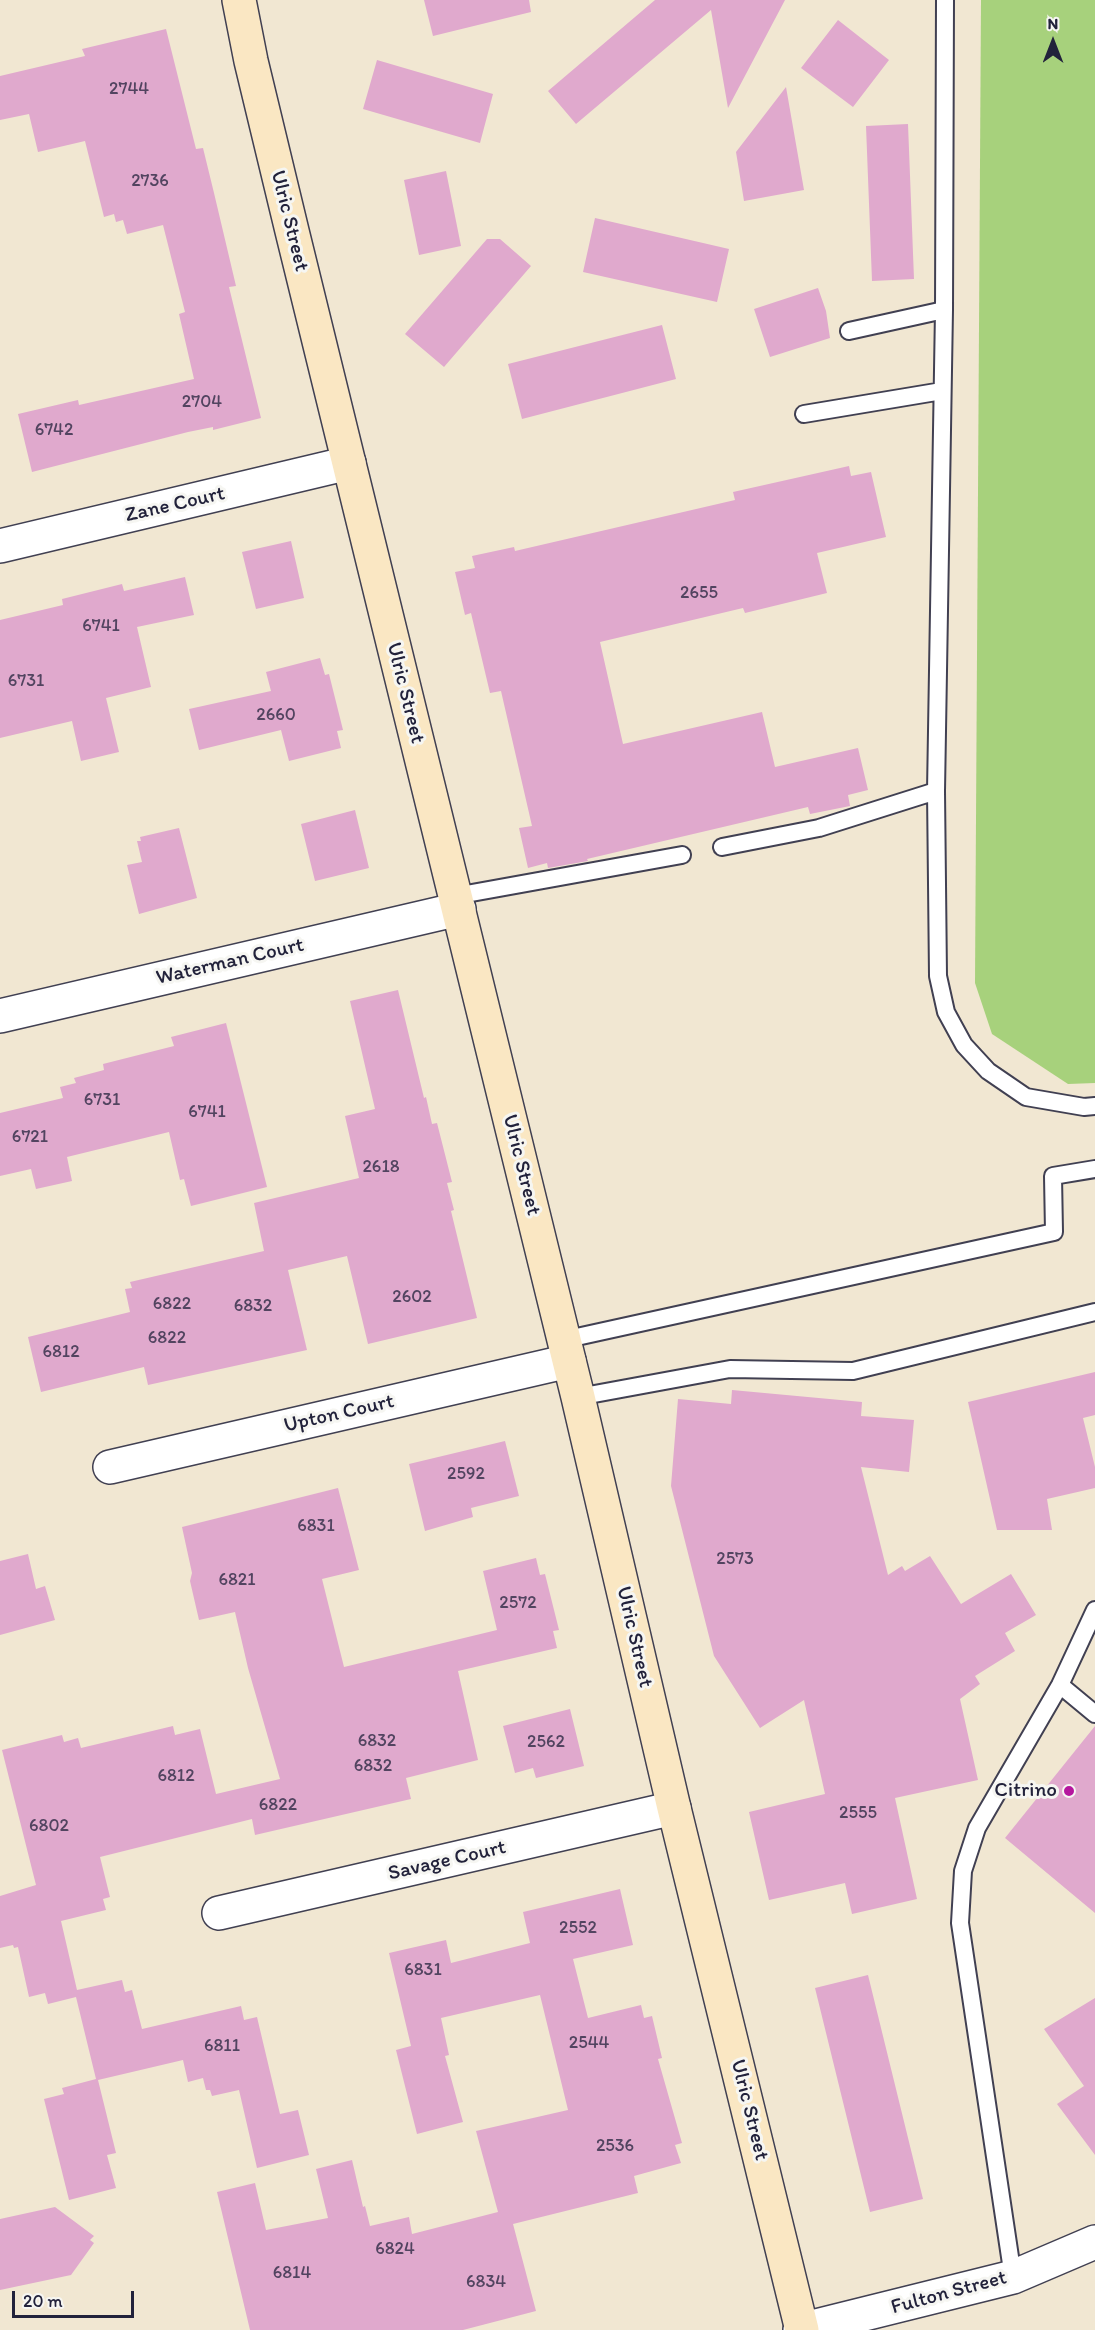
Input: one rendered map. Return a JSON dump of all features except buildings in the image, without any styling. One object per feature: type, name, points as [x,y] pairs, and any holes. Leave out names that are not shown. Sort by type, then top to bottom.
[{"type":"main road","name":"Ulric Street","points":[[239,0],[251,61],[578,1397],[674,1808],[801,2330]]},
{"type":"street","name":"Zane Court","points":[[0,546],[349,463]]},
{"type":"street","name":"Waterman Court","points":[[0,1016],[457,903]]},
{"type":"street","name":"Upton Court","points":[[110,1467],[566,1351]]},
{"type":"street","name":"Savage Court","points":[[219,1913],[674,1808]]},
{"type":"street","name":"Fulton Street","points":[[801,2330],[1013,2277],[1095,2242]]},
{"type":"lane","points":[[945,0],[944,310],[936,791],[938,976],[946,1012],[964,1046],[988,1071],[1026,1097],[1084,1107],[1095,1106]]},
{"type":"lane","points":[[849,331],[944,310]]},
{"type":"lane","points":[[804,414],[942,391]]},
{"type":"lane","points":[[722,847],[819,828],[936,791]]},
{"type":"lane","points":[[457,903],[682,855]]},
{"type":"lane","points":[[566,1351],[1054,1232],[1053,1176],[1095,1169]]},
{"type":"lane","points":[[578,1397],[730,1369],[853,1371],[1095,1312]]},
{"type":"lane","points":[[1013,2277],[960,1923],[963,1871],[977,1828],[1060,1684],[1095,1611]]},
{"type":"lane","points":[[1060,1684],[1095,1714]]},
{"type":"green space","points":[[981,0],[1095,0],[1095,1083],[1068,1084],[992,1034],[975,983]]},
{"type":"place","name":"Citrino","points":[[1069,1791]]}]
